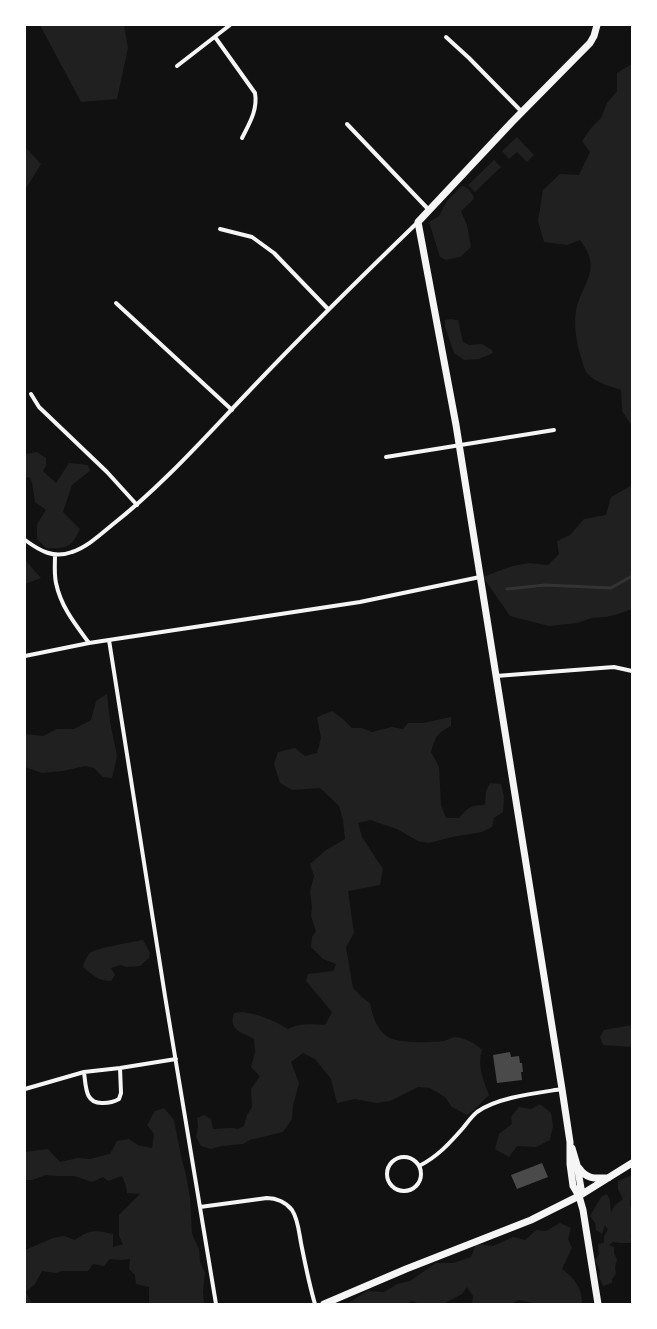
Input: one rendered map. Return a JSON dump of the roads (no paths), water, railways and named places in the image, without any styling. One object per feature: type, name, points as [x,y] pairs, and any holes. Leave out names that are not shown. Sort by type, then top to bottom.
[{"type":"street","points":[[177,66],[230,25]]},
{"type":"street","points":[[25,540],[36,548],[55,555],[63,555],[74,552],[88,544],[137,505],[232,410],[328,309],[418,222],[590,42],[594,36],[597,26]]},
{"type":"street","points":[[215,37],[255,94],[255,108],[242,138]]},
{"type":"street","points":[[446,37],[469,58],[522,112]]},
{"type":"street","points":[[347,124],[429,210]]},
{"type":"street","points":[[418,222],[459,444],[562,1089],[570,1142],[570,1164],[573,1186],[581,1195]]},
{"type":"street","points":[[220,229],[252,237],[274,253],[328,309]]},
{"type":"street","points":[[116,303],[232,410]]},
{"type":"street","points":[[31,394],[39,407],[107,472],[137,505]]},
{"type":"street","points":[[386,457],[459,444],[554,430]]},
{"type":"street","points":[[55,555],[56,582],[61,600],[69,615],[89,643]]},
{"type":"street","points":[[25,656],[89,643],[360,602],[480,577]]},
{"type":"street","points":[[109,640],[216,1304]]},
{"type":"street","points":[[496,676],[614,667],[632,671]]},
{"type":"street","points":[[25,1089],[84,1072],[176,1059]]},
{"type":"street","points":[[84,1072],[89,1097],[92,1102],[114,1102],[119,1099],[121,1093],[120,1068]]},
{"type":"street","points":[[419,1166],[431,1160],[445,1149],[477,1113],[496,1102],[534,1093],[562,1089]]},
{"type":"street","points":[[570,1142],[577,1164],[598,1304]]},
{"type":"street","points":[[398,1157],[409,1157],[419,1166],[421,1174],[420,1180],[412,1188],[401,1191],[396,1189],[388,1181],[386,1175],[389,1164],[398,1157]]},
{"type":"street","points":[[324,1304],[562,1206],[632,1163]]},
{"type":"street","points":[[577,1164],[582,1172],[592,1178],[609,1178]]},
{"type":"street","points":[[200,1207],[267,1198],[274,1198],[286,1204],[291,1209],[297,1224],[315,1304]]},
{"type":"waterway","points":[[507,589],[545,585],[611,588],[632,576]]}]
